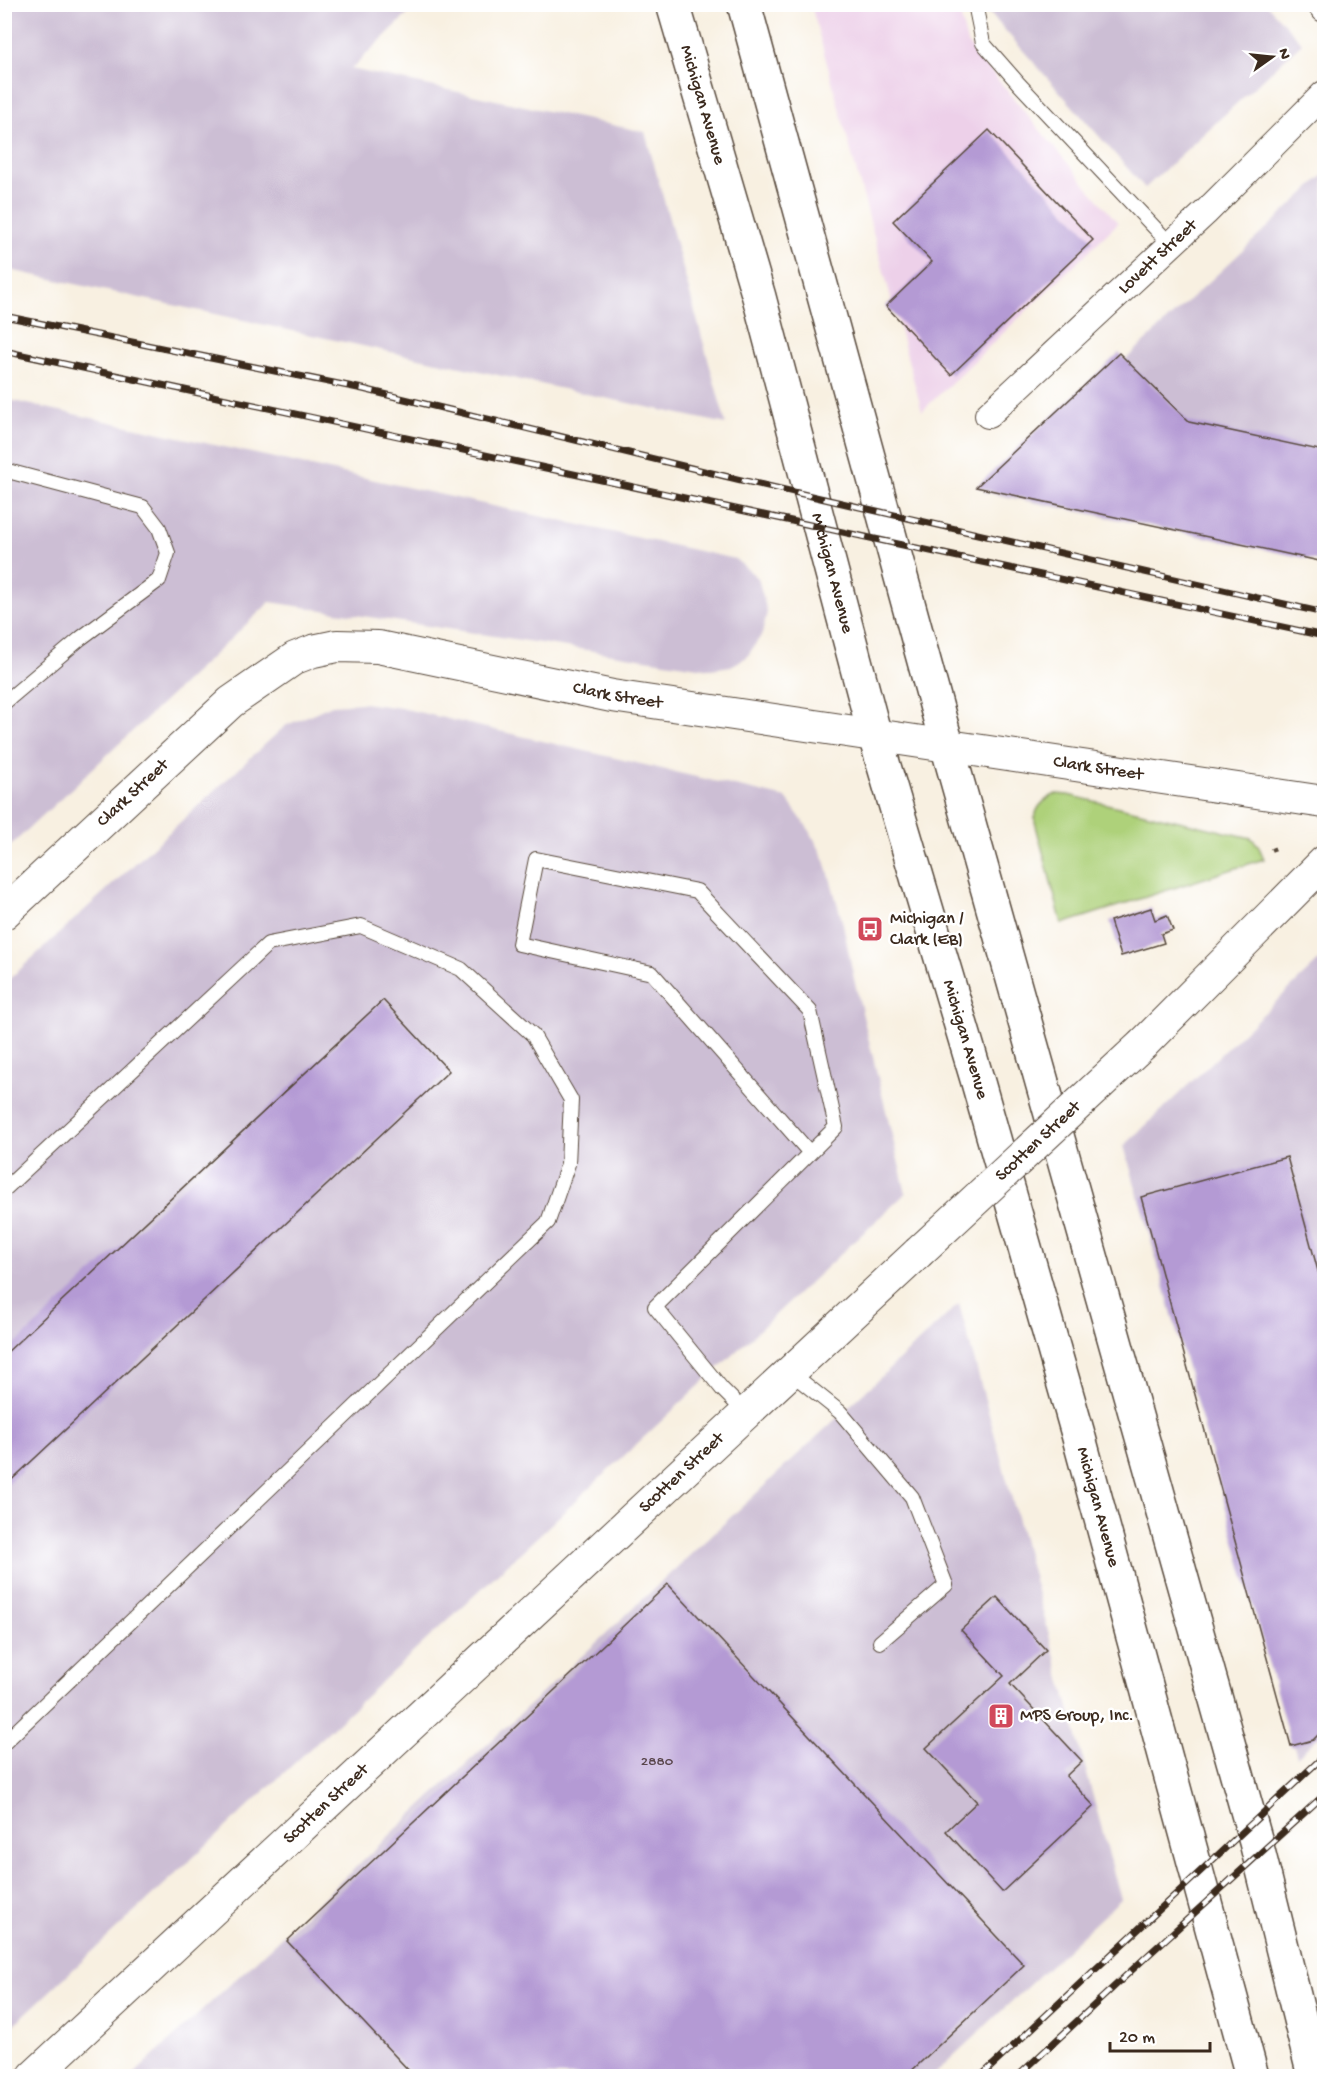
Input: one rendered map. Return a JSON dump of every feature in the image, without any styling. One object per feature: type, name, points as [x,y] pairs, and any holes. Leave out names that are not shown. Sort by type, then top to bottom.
[{"type":"main road","name":"Michigan Avenue","points":[[673,4],[759,297],[875,736],[977,1079],[1078,1434],[1252,2076]]},
{"type":"main road","points":[[744,4],[947,744],[1256,1842],[1314,2076]]},
{"type":"street","points":[[1320,4],[1324,9]]},
{"type":"street","name":"Lovett Street","points":[[987,415],[1171,245],[1324,94]]},
{"type":"street","name":"Clark Street","points":[[5,910],[231,702],[295,658],[337,646],[378,647],[612,696],[875,736],[947,744],[1324,802]]},
{"type":"street","name":"Scotten Street","points":[[34,2076],[1143,1044],[1324,862]]},
{"type":"lane","points":[[975,4],[983,43],[1171,245]]},
{"type":"lane","points":[[4,470],[143,507],[159,528],[168,553],[159,580],[81,638],[4,703]]},
{"type":"lane","points":[[746,1413],[722,1389],[655,1307],[810,1153],[836,1127],[810,1011],[697,891],[536,858],[519,944],[652,974],[810,1153]]},
{"type":"lane","points":[[4,1190],[268,944],[361,926],[461,969],[533,1035],[571,1100],[568,1164],[548,1222],[4,1743]]},
{"type":"lane","points":[[790,1372],[840,1412],[912,1497],[946,1585],[880,1642]]},
{"type":"shaded area","points":[[5,4],[405,5],[411,11],[351,69],[645,132],[726,424],[5,269]]},
{"type":"shaded area","points":[[811,5],[958,5],[967,43],[1118,223],[922,411]]},
{"type":"shaded area","points":[[986,5],[1267,5],[1302,43],[1145,188],[987,10]]},
{"type":"shaded area","points":[[1324,175],[1324,562],[983,492]]},
{"type":"shaded area","points":[[5,399],[735,559],[758,578],[767,612],[762,634],[747,657],[731,666],[711,669],[270,602],[5,851]]},
{"type":"shaded area","points":[[363,703],[401,708],[786,798],[810,831],[825,860],[843,924],[854,979],[906,1193],[5,2033],[5,983],[285,726],[332,705]]},
{"type":"shaded area","points":[[1324,956],[1324,1732],[1297,1757],[1124,1146]]},
{"type":"shaded area","points":[[959,1304],[1121,1899],[932,2076],[132,2076]]},
{"type":"green space","points":[[1056,794],[1251,838],[1258,845],[1264,859],[1062,924],[1035,822],[1040,805]]},
{"type":"building","points":[[989,130],[1093,240],[951,375],[886,306],[932,262],[893,221]]},
{"type":"building","points":[[1119,353],[1189,422],[1324,451],[1324,562],[976,487]]},
{"type":"building","points":[[1151,908],[1155,920],[1167,915],[1173,930],[1161,934],[1164,943],[1121,956],[1110,921]]},
{"type":"building","points":[[383,1000],[449,1071],[4,1487],[4,1355]]},
{"type":"building","points":[[1287,1157],[1324,1293],[1324,1729],[1313,1740],[1291,1746],[1141,1197]]},
{"type":"building","points":[[668,1584],[1024,1965],[906,2076],[414,2076],[287,1941]]},
{"type":"building","name":"MPS Group, Inc.","points":[[997,1597],[1046,1650],[1010,1684],[1082,1761],[1066,1776],[1094,1806],[1002,1892],[946,1831],[977,1802],[926,1748],[1004,1676],[961,1630]]},
{"type":"railway","points":[[4,316],[363,389],[741,480],[1324,613]]},
{"type":"railway","points":[[4,351],[1324,636]]},
{"type":"railway","points":[[981,2076],[1324,1756]]},
{"type":"railway","points":[[1018,2076],[1324,1795]]},
{"type":"place","name":"Michigan / Clark (EB)","points":[[870,929]]},
{"type":"place","name":"MPS Group, Inc.","points":[[1001,1716]]}]
